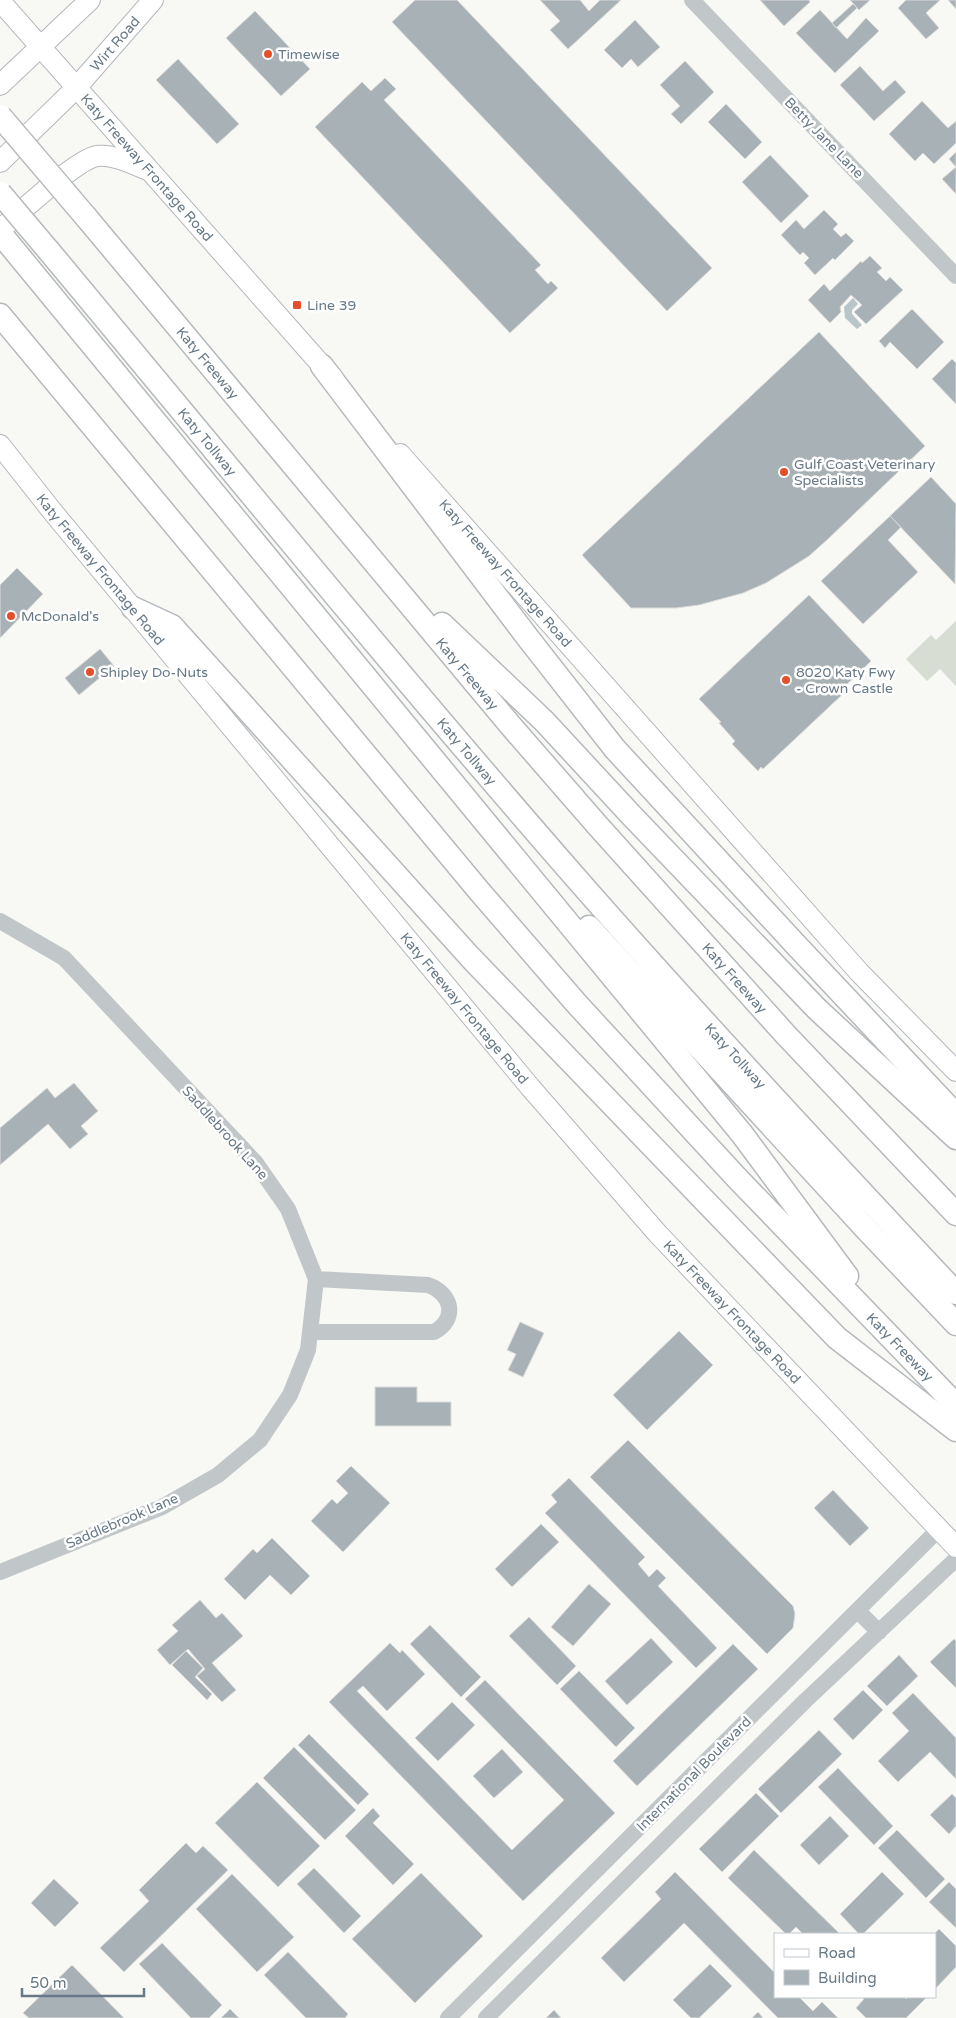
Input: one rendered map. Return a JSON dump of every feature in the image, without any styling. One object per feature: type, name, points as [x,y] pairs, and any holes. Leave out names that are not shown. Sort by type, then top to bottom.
[{"type":"highway","name":"Katy Freeway","points":[[0,116],[511,726],[786,1035],[956,1214]]},
{"type":"highway","name":"Katy Tollway","points":[[0,193],[476,762],[585,888],[792,1118],[956,1293]]},
{"type":"highway","name":"Katy Tollway","points":[[0,232],[398,718]]},
{"type":"highway","name":"Katy Freeway","points":[[0,315],[480,892],[576,1003],[730,1171],[956,1405]]},
{"type":"highway","points":[[322,366],[528,638],[616,749],[956,1115]]},
{"type":"highway","points":[[366,552],[544,720],[632,816],[817,1010],[956,1138]]},
{"type":"highway","points":[[133,608],[172,626],[470,957],[837,1338],[956,1430]]},
{"type":"highway","points":[[398,718],[743,1096],[956,1324]]},
{"type":"highway","points":[[398,718],[742,1134],[898,1345]]},
{"type":"main road","points":[[0,84],[90,0]]},
{"type":"main road","name":"Wirt Road","points":[[0,162],[76,88],[153,0]]},
{"type":"main road","name":"Katy Freeway Frontage Road","points":[[0,1],[859,972],[956,1071]]},
{"type":"main road","points":[[0,232],[72,169],[97,156],[124,160],[149,171]]},
{"type":"main road","name":"Katy Freeway Frontage Road","points":[[0,445],[530,1087],[646,1219],[763,1345],[956,1547]]},
{"type":"street","name":"Betty Jane Lane","points":[[692,0],[956,276]]},
{"type":"street","name":"Saddlebrook Lane","points":[[0,921],[64,958],[256,1163],[288,1209],[316,1278],[308,1350],[290,1395],[260,1440],[218,1475],[162,1507],[0,1572]]},
{"type":"street","points":[[310,1332],[434,1332],[444,1324],[449,1311],[446,1297],[436,1288],[428,1285],[316,1278]]},
{"type":"street","name":"International Boulevard","points":[[448,2018],[939,1529]]},
{"type":"street","name":"International Boulevard","points":[[486,2018],[805,1701],[956,1559]]},
{"type":"street","points":[[858,1611],[879,1632]]},
{"type":"street","points":[[786,1683],[805,1701]]},
{"type":"street","points":[[654,1814],[672,1833]]},
{"type":"street","points":[[529,1938],[547,1957]]},
{"type":"shaded area","points":[[853,298],[858,304],[852,310],[852,314],[862,325],[857,329],[845,318],[844,307]]},
{"type":"shaded area","points":[[956,621],[956,686],[940,669],[927,681],[906,659],[931,635],[936,640]]},
{"type":"building","points":[[415,0],[457,0],[712,268],[667,311],[392,22]]},
{"type":"building","points":[[540,0],[580,0],[589,11],[600,0],[621,0],[568,49],[550,30],[560,21]]},
{"type":"building","points":[[760,0],[809,0],[810,2],[784,26]]},
{"type":"building","points":[[850,0],[870,0],[859,10]]},
{"type":"building","points":[[906,0],[940,0],[926,13],[939,28],[926,39],[898,8]]},
{"type":"building","points":[[948,0],[956,0],[956,9]]},
{"type":"building","points":[[853,4],[857,8],[836,28],[832,23]]},
{"type":"building","points":[[820,10],[847,39],[866,18],[879,31],[835,73],[796,33]]},
{"type":"building","name":"Timewise","points":[[255,11],[310,69],[281,96],[226,38]]},
{"type":"building","points":[[635,20],[660,47],[638,67],[631,59],[622,68],[604,50]]},
{"type":"building","points":[[178,59],[239,124],[217,144],[156,80]]},
{"type":"building","points":[[685,61],[714,92],[681,124],[671,114],[680,106],[660,85]]},
{"type":"building","points":[[860,66],[883,91],[895,80],[906,92],[874,121],[840,85]]},
{"type":"building","points":[[385,78],[396,89],[384,100],[541,265],[535,270],[548,284],[551,281],[558,288],[510,333],[315,127],[362,82],[371,91]]},
{"type":"building","points":[[922,101],[948,128],[956,121],[956,143],[934,164],[923,153],[915,161],[889,134]]},
{"type":"building","points":[[726,104],[762,142],[745,159],[708,122]]},
{"type":"building","points":[[956,152],[956,167],[949,159]]},
{"type":"building","points":[[770,155],[809,196],[781,223],[742,182]]},
{"type":"building","points":[[956,167],[956,194],[942,179]]},
{"type":"building","points":[[824,210],[838,224],[833,229],[841,237],[846,233],[854,241],[835,260],[833,258],[815,275],[804,263],[809,258],[803,252],[800,255],[781,235],[796,220],[804,229]]},
{"type":"building","points":[[870,256],[882,268],[877,272],[886,281],[890,277],[903,290],[866,324],[854,312],[862,305],[851,295],[840,307],[841,312],[830,323],[808,300],[824,284],[830,291],[861,261],[862,263]]},
{"type":"building","points":[[912,309],[944,342],[917,369],[890,342],[885,348],[879,341]]},
{"type":"building","name":"Gulf Coast Veterinary Specialists","points":[[819,332],[925,446],[809,556],[766,583],[743,593],[699,605],[676,608],[631,608],[582,555]]},
{"type":"building","points":[[952,359],[956,363],[956,404],[932,379]]},
{"type":"building","points":[[931,477],[956,504],[955,584],[890,516]]},
{"type":"building","points":[[890,516],[901,527],[888,540],[918,572],[863,624],[821,581]]},
{"type":"building","name":"McDonald's","points":[[17,568],[43,594],[0,638],[0,585]]},
{"type":"building","name":"8020 Katy Fwy - Crown Castle","points":[[809,595],[871,661],[841,690],[844,693],[763,769],[761,767],[758,771],[732,744],[735,741],[719,723],[721,722],[699,699]]},
{"type":"building","name":"Shipley Do-Nuts","points":[[100,649],[114,666],[79,695],[65,678]]},
{"type":"building","points":[[74,1083],[98,1111],[81,1126],[88,1134],[70,1149],[48,1124],[0,1165],[0,1128],[47,1088],[55,1098]]},
{"type":"building","points":[[520,1322],[544,1333],[523,1377],[508,1370],[516,1354],[507,1350]]},
{"type":"building","points":[[679,1331],[713,1365],[647,1430],[613,1395]]},
{"type":"building","points":[[375,1387],[417,1387],[417,1402],[451,1402],[451,1426],[375,1426]]},
{"type":"building","points":[[628,1440],[793,1606],[795,1614],[793,1628],[767,1654],[590,1477]]},
{"type":"building","points":[[351,1466],[390,1503],[343,1552],[311,1521],[332,1499],[337,1504],[348,1493],[336,1481]]},
{"type":"building","points":[[569,1478],[645,1557],[638,1564],[649,1577],[657,1569],[666,1578],[658,1586],[717,1648],[696,1668],[545,1513],[557,1502],[551,1495]]},
{"type":"building","points":[[833,1490],[869,1528],[850,1546],[814,1508]]},
{"type":"building","points":[[541,1524],[559,1542],[512,1587],[495,1569]]},
{"type":"building","points":[[272,1538],[310,1576],[291,1595],[270,1575],[245,1600],[224,1579],[253,1549],[257,1553]]},
{"type":"building","points":[[589,1584],[611,1604],[573,1646],[551,1627]]},
{"type":"building","points":[[200,1600],[216,1618],[222,1613],[243,1636],[212,1663],[236,1690],[222,1702],[197,1676],[205,1669],[188,1649],[170,1665],[157,1650],[178,1631],[172,1625]]},
{"type":"building","points":[[529,1617],[576,1666],[557,1685],[509,1636]]},
{"type":"building","points":[[430,1625],[481,1677],[461,1697],[410,1644]]},
{"type":"building","points":[[651,1638],[673,1662],[627,1705],[605,1681]]},
{"type":"building","points":[[954,1639],[956,1641],[956,1688],[930,1662]]},
{"type":"building","points":[[390,1643],[400,1653],[402,1650],[425,1674],[387,1711],[363,1686],[357,1691],[512,1850],[564,1800],[465,1699],[485,1680],[615,1813],[523,1901],[329,1702]]},
{"type":"building","points":[[733,1644],[758,1669],[637,1786],[613,1761]]},
{"type":"building","points":[[186,1651],[203,1668],[195,1677],[212,1694],[207,1700],[172,1665]]},
{"type":"building","points":[[899,1655],[918,1676],[887,1706],[867,1686]]},
{"type":"building","points":[[579,1671],[635,1728],[616,1747],[560,1689]]},
{"type":"building","points":[[863,1690],[883,1710],[853,1740],[833,1719]]},
{"type":"building","points":[[913,1693],[956,1738],[956,1779],[930,1752],[898,1782],[878,1761],[909,1731],[892,1713]]},
{"type":"building","points":[[452,1702],[475,1725],[438,1761],[415,1738]]},
{"type":"building","points":[[819,1730],[842,1754],[781,1813],[758,1789]]},
{"type":"building","points":[[309,1734],[369,1794],[358,1805],[298,1745]]},
{"type":"building","points":[[294,1747],[356,1810],[325,1840],[263,1778]]},
{"type":"building","points":[[502,1749],[523,1772],[494,1798],[473,1776]]},
{"type":"building","points":[[838,1768],[893,1826],[874,1845],[818,1787]]},
{"type":"building","points":[[257,1782],[320,1846],[278,1887],[215,1823]]},
{"type":"building","points":[[756,1793],[779,1816],[722,1872],[699,1849]]},
{"type":"building","points":[[952,1794],[956,1798],[956,1826],[949,1834],[930,1815]]},
{"type":"building","points":[[373,1808],[380,1816],[373,1823],[414,1864],[393,1885],[345,1836]]},
{"type":"building","points":[[830,1816],[849,1836],[819,1865],[800,1845]]},
{"type":"building","points":[[897,1830],[945,1879],[926,1898],[878,1848]]},
{"type":"building","points":[[186,1843],[196,1853],[203,1846],[228,1870],[124,1972],[100,1948],[149,1901],[139,1890]]},
{"type":"building","points":[[754,1850],[839,1933],[802,1933],[796,1927],[790,1933],[785,1933],[728,1878]]},
{"type":"building","points":[[314,1868],[361,1916],[344,1933],[297,1884]]},
{"type":"building","points":[[675,1872],[774,1972],[774,1998],[800,1998],[813,2011],[822,2002],[838,2018],[778,2018],[684,1923],[624,1982],[601,1958],[661,1899],[655,1892]]},
{"type":"building","points":[[882,1872],[904,1894],[864,1933],[858,1933],[840,1914]]},
{"type":"building","points":[[421,1873],[483,1936],[415,2003],[352,1939]]},
{"type":"building","points":[[232,1874],[294,1937],[257,1972],[196,1909]]},
{"type":"building","points":[[54,1879],[79,1903],[55,1927],[31,1903]]},
{"type":"building","points":[[949,1882],[956,1889],[956,1928],[929,1902]]},
{"type":"building","points":[[939,1929],[956,1946],[956,1967],[936,1988],[936,1933]]},
{"type":"building","points":[[162,1943],[222,2005],[209,2018],[191,2018],[139,1964]]},
{"type":"building","points":[[288,1952],[348,2014],[345,2018],[306,2018],[264,1975]]},
{"type":"building","points":[[710,1964],[732,1986],[699,2018],[691,2018],[673,2000]]},
{"type":"building","points":[[72,1965],[124,2018],[29,2018],[23,2013]]},
{"type":"building","points":[[926,1998],[906,2018],[866,2018],[856,2008],[864,1999]]},
{"type":"building","points":[[230,2009],[239,2018],[221,2018]]},
{"type":"building","points":[[554,2010],[561,2018],[546,2018]]},
{"type":"building","points":[[758,2012],[763,2018],[752,2018]]},
{"type":"place","name":"Timewise","points":[[268,54]]},
{"type":"place","name":"Line 39","points":[[297,305]]},
{"type":"place","name":"Gulf Coast Veterinary Specialists","points":[[784,472]]},
{"type":"place","name":"McDonald's","points":[[11,616]]},
{"type":"place","name":"Shipley Do-Nuts","points":[[90,672]]},
{"type":"place","name":"8020 Katy Fwy - Crown Castle","points":[[786,680]]}]
